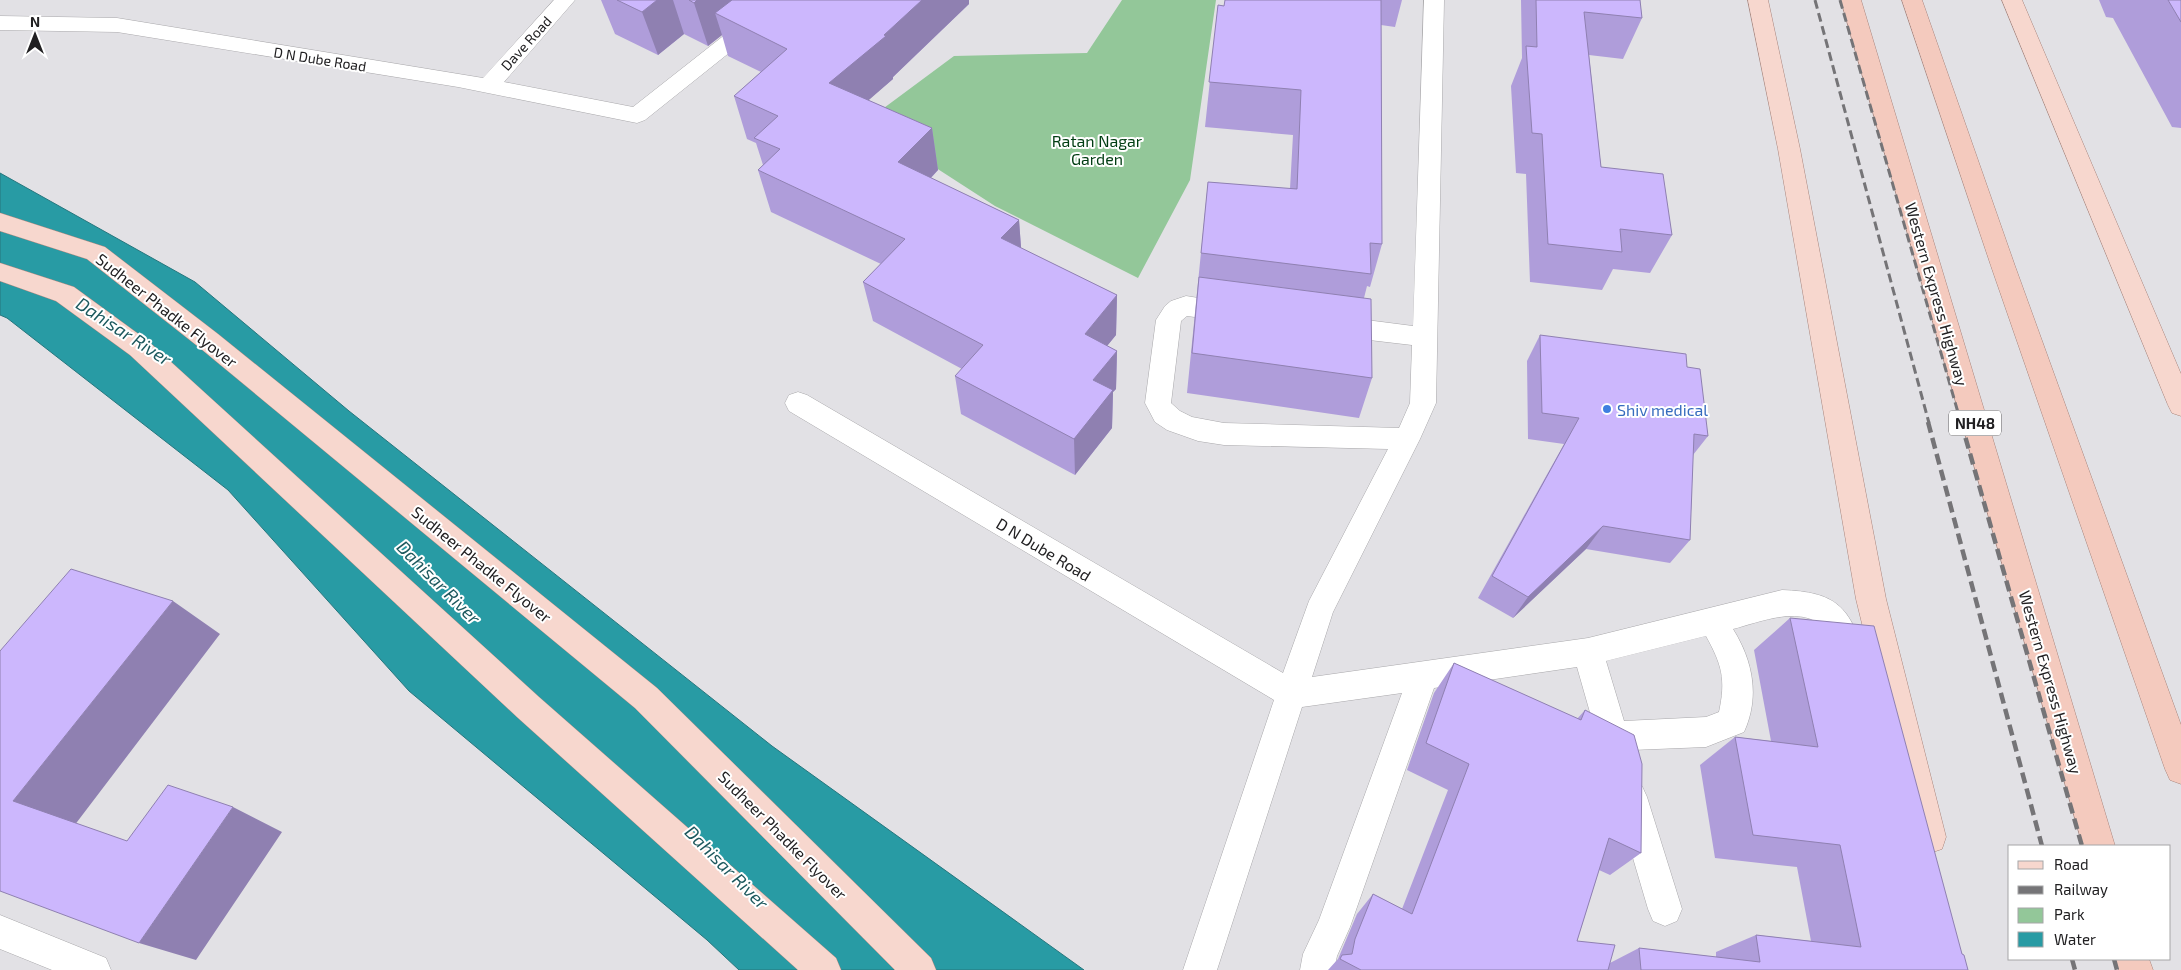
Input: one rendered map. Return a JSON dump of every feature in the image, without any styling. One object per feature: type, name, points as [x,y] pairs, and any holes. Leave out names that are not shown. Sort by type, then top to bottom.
[{"type":"highway","name":"Western Express Highway","points":[[1851,0],[2099,845]]},
{"type":"highway","points":[[1912,0],[2006,275],[2181,769]]},
{"type":"main road","points":[[1758,0],[1789,149],[1871,599],[1936,865]]},
{"type":"main road","points":[[2012,0],[2181,405]]},
{"type":"main road","name":"Sudheer Phadke Flyover","points":[[0,222],[96,253],[216,347],[646,698],[919,970]]},
{"type":"main road","points":[[0,272],[65,294],[140,348],[528,707],[824,970]]},
{"type":"street","name":"Dave Road","points":[[488,86],[565,0]]},
{"type":"street","name":"D N Dube Road","points":[[0,23],[117,26],[458,80],[637,115],[782,0]]},
{"type":"street","points":[[1200,970],[1319,610],[1407,439],[1423,403],[1434,0]]},
{"type":"street","points":[[1254,315],[1186,306],[1179,308],[1173,313],[1169,320],[1158,403],[1159,410],[1175,421],[1203,431],[1240,435],[1407,439]]},
{"type":"street","points":[[1313,323],[1425,337]]},
{"type":"street","name":"D N Dube Road","points":[[798,404],[1291,694]]},
{"type":"street","points":[[1291,694],[1588,652],[1782,604],[1804,604],[1826,610],[1839,625],[1856,684]]},
{"type":"street","points":[[1613,736],[1706,732],[1733,722],[1739,689],[1732,654],[1713,621]]},
{"type":"street","points":[[1588,652],[1665,909]]},
{"type":"street","points":[[1318,970],[1320,954],[1333,927],[1423,675]]},
{"type":"street","points":[[0,932],[94,970]]},
{"type":"green space","name":"Ratan Nagar Garden","points":[[1122,0],[1216,0],[1190,180],[1138,278],[995,206],[865,122],[954,56],[1087,53]]},
{"type":"water","name":"Dahisar River","points":[[0,173],[195,282],[349,411],[772,746],[1084,970],[739,970],[707,940],[409,691],[228,490],[7,318],[0,315]]},
{"type":"building","points":[[617,0],[657,0],[642,12]]},
{"type":"building","points":[[732,0],[922,0],[884,35],[886,36],[829,83],[932,128],[898,162],[1019,220],[1001,238],[1117,295],[1085,334],[1117,351],[1093,380],[1113,390],[1074,439],[955,376],[983,345],[863,282],[905,239],[758,170],[780,149],[754,138],[778,116],[734,96],[787,49],[715,13]]},
{"type":"building","points":[[1225,0],[1381,0],[1382,244],[1370,243],[1371,274],[1201,253],[1208,182],[1297,189],[1301,90],[1209,82],[1218,5],[1224,6]]},
{"type":"building","points":[[1536,0],[1640,0],[1642,18],[1584,12],[1601,167],[1663,174],[1672,235],[1620,229],[1622,252],[1548,244],[1542,134],[1532,133],[1526,46],[1537,47]]},
{"type":"building","points":[[2168,0],[2181,0],[2181,22]]},
{"type":"building","points":[[1199,277],[1371,299],[1372,378],[1192,353]]},
{"type":"building","points":[[1540,335],[1686,354],[1687,367],[1700,369],[1708,436],[1694,434],[1690,540],[1603,526],[1528,597],[1492,576],[1579,418],[1542,413]]},
{"type":"building","points":[[71,569],[173,601],[13,801],[127,841],[168,785],[233,807],[139,943],[0,891],[0,651]]},
{"type":"building","points":[[1790,618],[1874,626],[1962,954],[1964,955],[1968,970],[1641,970],[1639,948],[1760,962],[1756,935],[1861,947],[1840,845],[1753,835],[1735,737],[1818,747]]},
{"type":"building","points":[[1454,663],[1581,720],[1585,710],[1634,735],[1642,764],[1641,853],[1609,838],[1577,941],[1615,945],[1608,970],[1361,970],[1340,959],[1342,955],[1352,954],[1355,939],[1373,894],[1412,914],[1469,764],[1426,743]]},
{"type":"railway","points":[[1815,0],[1929,423]]},
{"type":"railway","points":[[1840,0],[1961,423]]},
{"type":"railway","points":[[1928,422],[2042,845]]},
{"type":"railway","points":[[1961,422],[2082,845]]},
{"type":"railway","points":[[2072,960],[2075,970]]},
{"type":"railway","points":[[2114,960],[2117,970]]},
{"type":"place","name":"Shiv medical","points":[[1607,409]]}]
